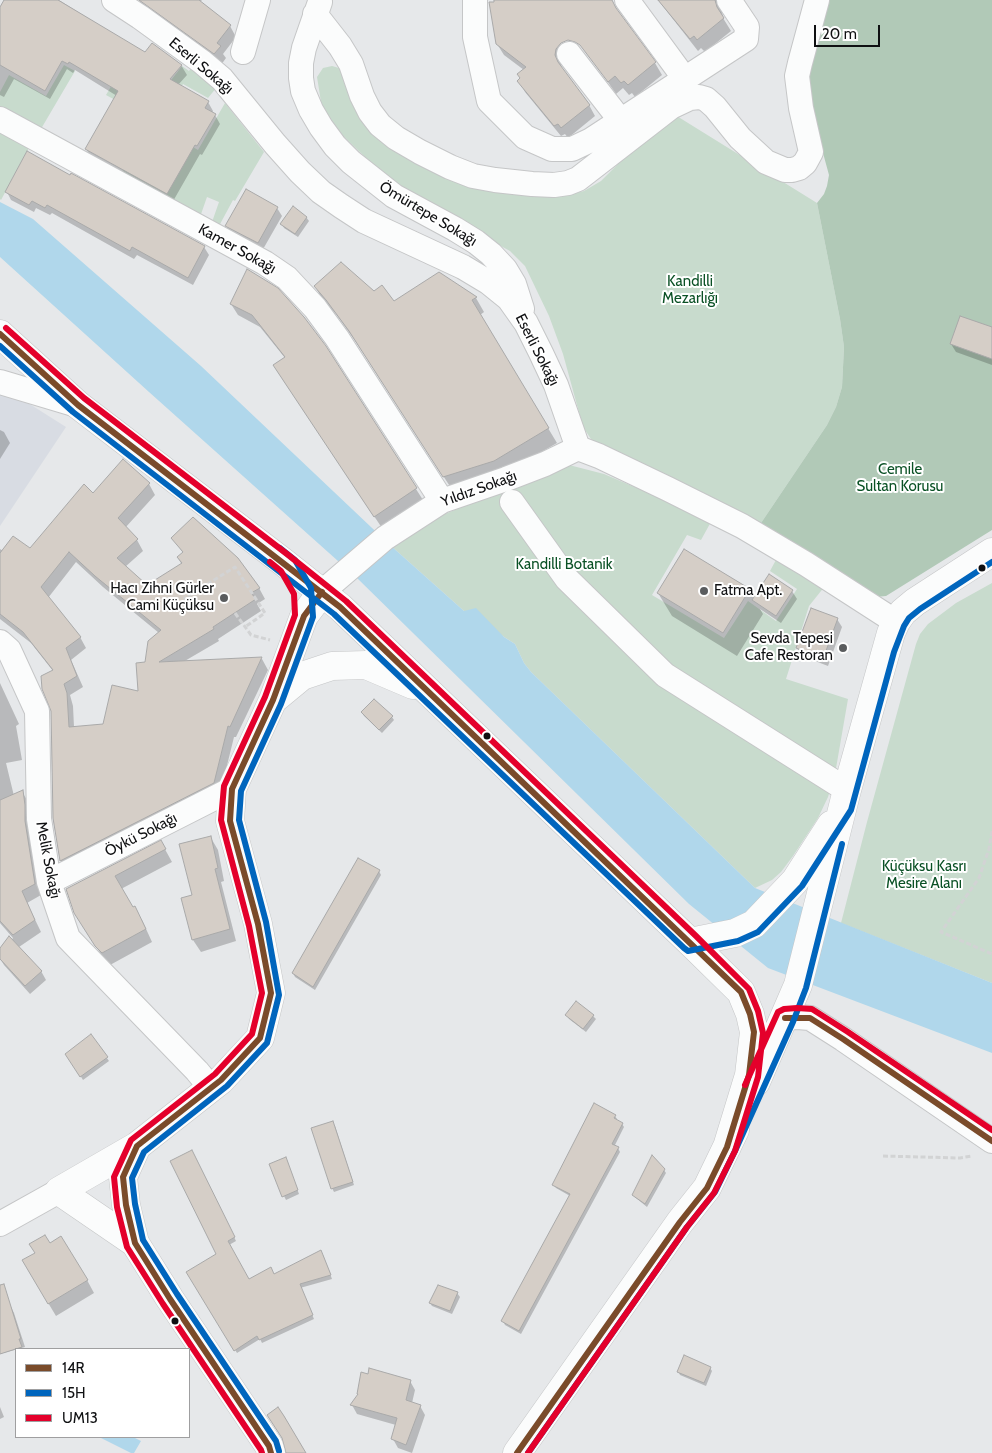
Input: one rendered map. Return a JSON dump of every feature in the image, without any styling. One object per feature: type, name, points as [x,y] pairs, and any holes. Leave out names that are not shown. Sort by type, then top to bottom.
[{"type":"main road","points":[[0,334],[78,405],[288,565],[340,607],[741,992],[750,1014],[754,1032],[749,1075],[727,1147]]},
{"type":"main road","points":[[517,1453],[680,1222],[707,1188],[727,1147],[798,1018],[798,985],[845,799],[886,649],[896,622],[903,612],[915,602],[992,552]]},
{"type":"main road","points":[[288,565],[303,592],[304,616]]},
{"type":"main road","points":[[136,1243],[59,1191],[137,1146],[221,1080],[260,1038],[271,993],[258,924],[230,820],[232,789],[273,700],[304,616],[322,592]]},
{"type":"main road","points":[[273,700],[302,676],[332,666],[366,665],[426,690]]},
{"type":"main road","points":[[690,942],[735,933],[754,924],[795,881],[845,799]]},
{"type":"main road","points":[[137,1146],[123,1177],[126,1205],[136,1243],[170,1299],[269,1446],[271,1453]]},
{"type":"street","name":"Eserli Sokağı","points":[[114,0],[140,16],[222,79],[287,158],[321,192],[364,221],[463,267],[488,282],[508,298],[526,322],[542,352],[556,384],[578,448]]},
{"type":"street","points":[[243,52],[258,0]]},
{"type":"street","points":[[475,0],[475,37],[489,101],[525,137],[552,149],[572,149],[590,140],[746,39],[747,28],[729,0]]},
{"type":"street","points":[[627,0],[685,79]]},
{"type":"street","points":[[318,7],[351,64],[362,96],[370,112],[380,125],[396,138],[450,167],[473,176],[495,180],[554,185],[578,179],[671,106],[690,98],[699,97],[706,99],[715,107],[740,138],[766,162],[784,170],[799,168],[805,164],[811,152],[801,108],[798,76],[817,0]]},
{"type":"street","name":"Ömürtepe Sokağı","points":[[318,7],[304,48],[301,78],[303,91],[321,128],[335,146],[352,162],[394,196],[455,229],[491,254],[514,284],[526,322]]},
{"type":"street","points":[[570,54],[620,121]]},
{"type":"street","name":"Kamer Sokağı","points":[[0,119],[265,263],[287,278],[315,308],[337,338],[442,501]]},
{"type":"street","points":[[0,382],[78,405]]},
{"type":"street","points":[[578,448],[692,500],[757,534],[896,622]]},
{"type":"street","name":"Yıldız Sokağı","points":[[322,592],[385,538],[442,501],[545,464],[578,448]]},
{"type":"street","points":[[512,502],[567,579],[665,675],[845,799]]},
{"type":"street","name":"Melik Sokağı","points":[[0,642],[9,650],[37,711],[39,819],[49,882],[68,938],[211,1088]]},
{"type":"street","name":"Öykü Sokağı","points":[[49,882],[232,789]]},
{"type":"street","points":[[798,1018],[844,1039],[984,1148]]},
{"type":"street","points":[[0,1224],[59,1191]]},
{"type":"path","points":[[192,607],[185,598],[236,567],[266,613],[245,627]]},
{"type":"path","points":[[235,613],[251,635],[276,641]]},
{"type":"path","points":[[992,830],[989,849],[978,878],[941,932],[992,954]]},
{"type":"path","points":[[883,1156],[960,1158],[984,1148]]},
{"type":"shaded area","points":[[0,388],[9,391],[66,427],[0,526]]},
{"type":"green space","name":"Cemile Sultan Korusu","points":[[827,0],[992,0],[992,530],[886,596],[875,597],[761,523],[827,425],[836,407],[842,387],[844,347],[817,203],[824,194],[829,175],[805,87]]},
{"type":"green space","points":[[64,65],[75,71],[38,134],[0,112],[0,92],[9,75],[46,96]]},
{"type":"green space","points":[[193,65],[217,87],[208,98],[183,84],[158,126],[198,150],[225,103],[264,152],[235,201],[233,200],[219,226],[212,222],[219,202],[207,197],[200,217],[119,177],[152,120],[106,95],[116,78],[151,106],[182,66],[189,71]]},
{"type":"green space","name":"Kandilli Mezarlığı","points":[[332,66],[339,68],[345,73],[385,140],[571,194],[584,191],[601,181],[669,113],[817,203],[844,347],[842,387],[836,407],[827,425],[761,523],[591,439],[583,427],[563,354],[549,316],[525,266],[510,251],[418,201],[365,157],[339,132],[327,117],[321,102],[317,77],[323,68]]},
{"type":"green space","points":[[0,131],[30,146],[1,200],[0,199]]},
{"type":"green space","name":"Kandilli Botanik","points":[[569,465],[604,474],[712,520],[701,540],[687,535],[652,595],[724,638],[748,601],[776,621],[797,589],[770,571],[777,558],[825,586],[809,606],[786,679],[848,699],[835,774],[828,797],[818,818],[793,856],[781,872],[772,880],[755,888],[531,672],[524,663],[515,644],[464,611],[390,545],[428,521]]},
{"type":"green space","name":"Küçüksu Kasrı Mesire Alanı","points":[[992,583],[992,983],[841,923],[867,822],[920,634],[928,624],[956,603]]},
{"type":"water","points":[[0,202],[33,219],[201,366],[390,545],[464,611],[476,608],[504,637],[515,644],[524,663],[531,672],[755,888],[992,983],[992,1053],[768,968],[689,904],[357,578],[0,257]]},
{"type":"water","points":[[101,1438],[135,1438],[141,1441],[134,1453]]},
{"type":"building","points":[[4,0],[58,0],[145,52],[152,43],[182,65],[170,79],[209,101],[205,108],[216,114],[197,146],[195,145],[167,194],[85,149],[118,91],[69,62],[68,64],[62,61],[45,91],[0,65],[0,7]]},
{"type":"building","points":[[139,0],[199,0],[231,25],[217,43],[221,46],[214,54]]},
{"type":"building","points":[[494,0],[612,0],[656,62],[628,85],[624,81],[621,83],[615,76],[608,82],[580,45],[568,40],[561,43],[556,49],[555,55],[558,62],[590,105],[561,128],[558,124],[554,126],[517,81],[520,78],[517,74],[526,67],[496,44],[489,2],[494,2]]},
{"type":"building","points":[[658,0],[715,0],[724,18],[697,40],[694,36],[690,39]]},
{"type":"building","points":[[27,151],[205,246],[188,278],[132,247],[130,251],[47,205],[45,208],[32,201],[29,205],[5,192]]},
{"type":"building","points":[[246,189],[278,207],[258,243],[225,226]]},
{"type":"building","points":[[293,206],[307,217],[295,234],[280,224]]},
{"type":"building","points":[[341,262],[374,291],[382,285],[394,301],[439,272],[477,297],[472,300],[549,428],[494,461],[443,477],[349,331],[314,286]]},
{"type":"building","points":[[247,269],[278,288],[304,317],[326,346],[417,488],[374,517],[273,365],[285,357],[252,315],[230,304]]},
{"type":"building","points":[[960,316],[992,327],[992,359],[950,344]]},
{"type":"building","points":[[123,459],[150,483],[118,518],[138,539],[117,558],[147,585],[182,563],[177,557],[183,552],[171,538],[193,517],[238,558],[260,588],[251,593],[256,599],[213,627],[214,629],[159,662],[262,657],[230,727],[228,726],[214,783],[60,861],[53,818],[51,711],[42,689],[41,676],[53,670],[23,632],[0,614],[0,553],[13,536],[30,548],[84,484],[93,493]],"holes":[[[69,552],[161,630],[148,641],[145,662],[136,663],[138,691],[112,685],[103,724],[69,727],[67,693],[64,684],[77,676],[66,648],[81,637],[41,587]]]},
{"type":"building","name":"Fatma Apt.","points":[[684,549],[750,589],[723,633],[657,593]]},
{"type":"building","points":[[769,574],[793,590],[776,616],[752,600]]},
{"type":"building","points":[[811,608],[838,618],[823,659],[796,648]]},
{"type":"building","points":[[374,699],[393,716],[379,730],[361,712]]},
{"type":"building","points":[[23,790],[25,821],[35,884],[22,891],[35,920],[13,935],[0,921],[0,800]]},
{"type":"building","points":[[211,836],[218,868],[215,869],[230,929],[192,940],[181,898],[192,895],[179,844]]},
{"type":"building","points":[[161,840],[166,849],[115,876],[133,907],[135,906],[146,929],[102,953],[95,946],[74,913],[66,889]]},
{"type":"building","points":[[358,858],[380,870],[313,987],[292,973]]},
{"type":"building","points":[[9,936],[42,971],[25,986],[0,959],[0,948]]},
{"type":"building","points":[[576,1001],[594,1015],[583,1029],[565,1015]]},
{"type":"building","points":[[91,1034],[108,1057],[80,1077],[65,1054]]},
{"type":"building","points":[[594,1103],[616,1115],[614,1118],[623,1123],[612,1144],[619,1147],[519,1331],[501,1321],[570,1194],[552,1185]]},
{"type":"building","points":[[333,1121],[353,1182],[331,1189],[311,1128]]},
{"type":"building","points":[[192,1150],[235,1237],[228,1241],[249,1279],[271,1267],[274,1274],[321,1250],[331,1275],[300,1284],[313,1315],[259,1340],[257,1336],[234,1351],[186,1272],[216,1254],[170,1161]]},
{"type":"building","points":[[652,1155],[665,1169],[645,1204],[632,1195]]},
{"type":"building","points":[[286,1157],[298,1190],[282,1197],[269,1164]]},
{"type":"building","points":[[45,1235],[50,1243],[61,1236],[88,1280],[48,1304],[22,1260],[35,1253],[29,1244]]},
{"type":"building","points":[[4,1284],[22,1347],[0,1354],[0,1285]]},
{"type":"building","points":[[438,1285],[458,1292],[450,1311],[429,1303]]},
{"type":"building","points":[[684,1355],[711,1367],[704,1383],[677,1372]]},
{"type":"building","points":[[369,1368],[411,1380],[406,1400],[421,1405],[406,1445],[391,1439],[397,1418],[350,1405],[358,1394],[361,1372],[368,1374]]},
{"type":"building","points":[[278,1407],[306,1453],[286,1453],[282,1438],[267,1415]]},
{"type":"transit line","name":"UM13","points":[[6,328],[84,398],[346,601],[749,989],[758,1011],[763,1033],[758,1077],[735,1151],[714,1193],[687,1227],[528,1453]]},
{"type":"transit line","name":"14R","points":[[0,334],[78,405],[340,607],[741,992],[750,1014],[754,1032],[749,1075],[727,1147],[707,1188],[680,1222],[517,1453]]},
{"type":"transit line","name":"15H","points":[[0,346],[73,412],[334,614],[688,951],[738,941],[758,932],[802,886],[851,810],[894,652],[904,626],[909,618],[920,609],[992,562]]},
{"type":"transit line","name":"15H","points":[[279,1451],[276,1441],[143,1240],[135,1204],[132,1178],[144,1152],[227,1086],[267,1043],[279,995],[266,922],[239,820],[241,791],[281,704],[313,617],[311,588],[295,560],[280,548]]},
{"type":"transit line","name":"UM13","points":[[262,1453],[127,1247],[117,1207],[114,1177],[131,1140],[215,1074],[252,1034],[262,993],[249,926],[221,820],[224,786],[265,697],[295,615],[294,594],[281,571],[270,562]]},
{"type":"transit line","name":"14R","points":[[271,1453],[269,1446],[170,1299],[135,1243],[126,1205],[123,1177],[137,1146],[221,1080],[260,1038],[271,993],[258,924],[230,821],[232,789],[273,700],[304,616],[322,592]]},
{"type":"transit line","name":"15H","points":[[528,1453],[687,1227],[715,1192],[793,1022],[806,988],[842,844]]},
{"type":"transit line","name":"UM13","points":[[745,1085],[778,1012],[784,1009],[812,1009],[992,1130]]},
{"type":"transit line","name":"14R","points":[[785,1018],[810,1018],[992,1141]]},
{"type":"place","name":"Fatma Apt.","points":[[704,591]]},
{"type":"place","name":"Hacı Zihni Gürler Cami Küçüksu","points":[[224,598]]},
{"type":"place","name":"Sevda Tepesi Cafe Restoran","points":[[843,648]]}]
